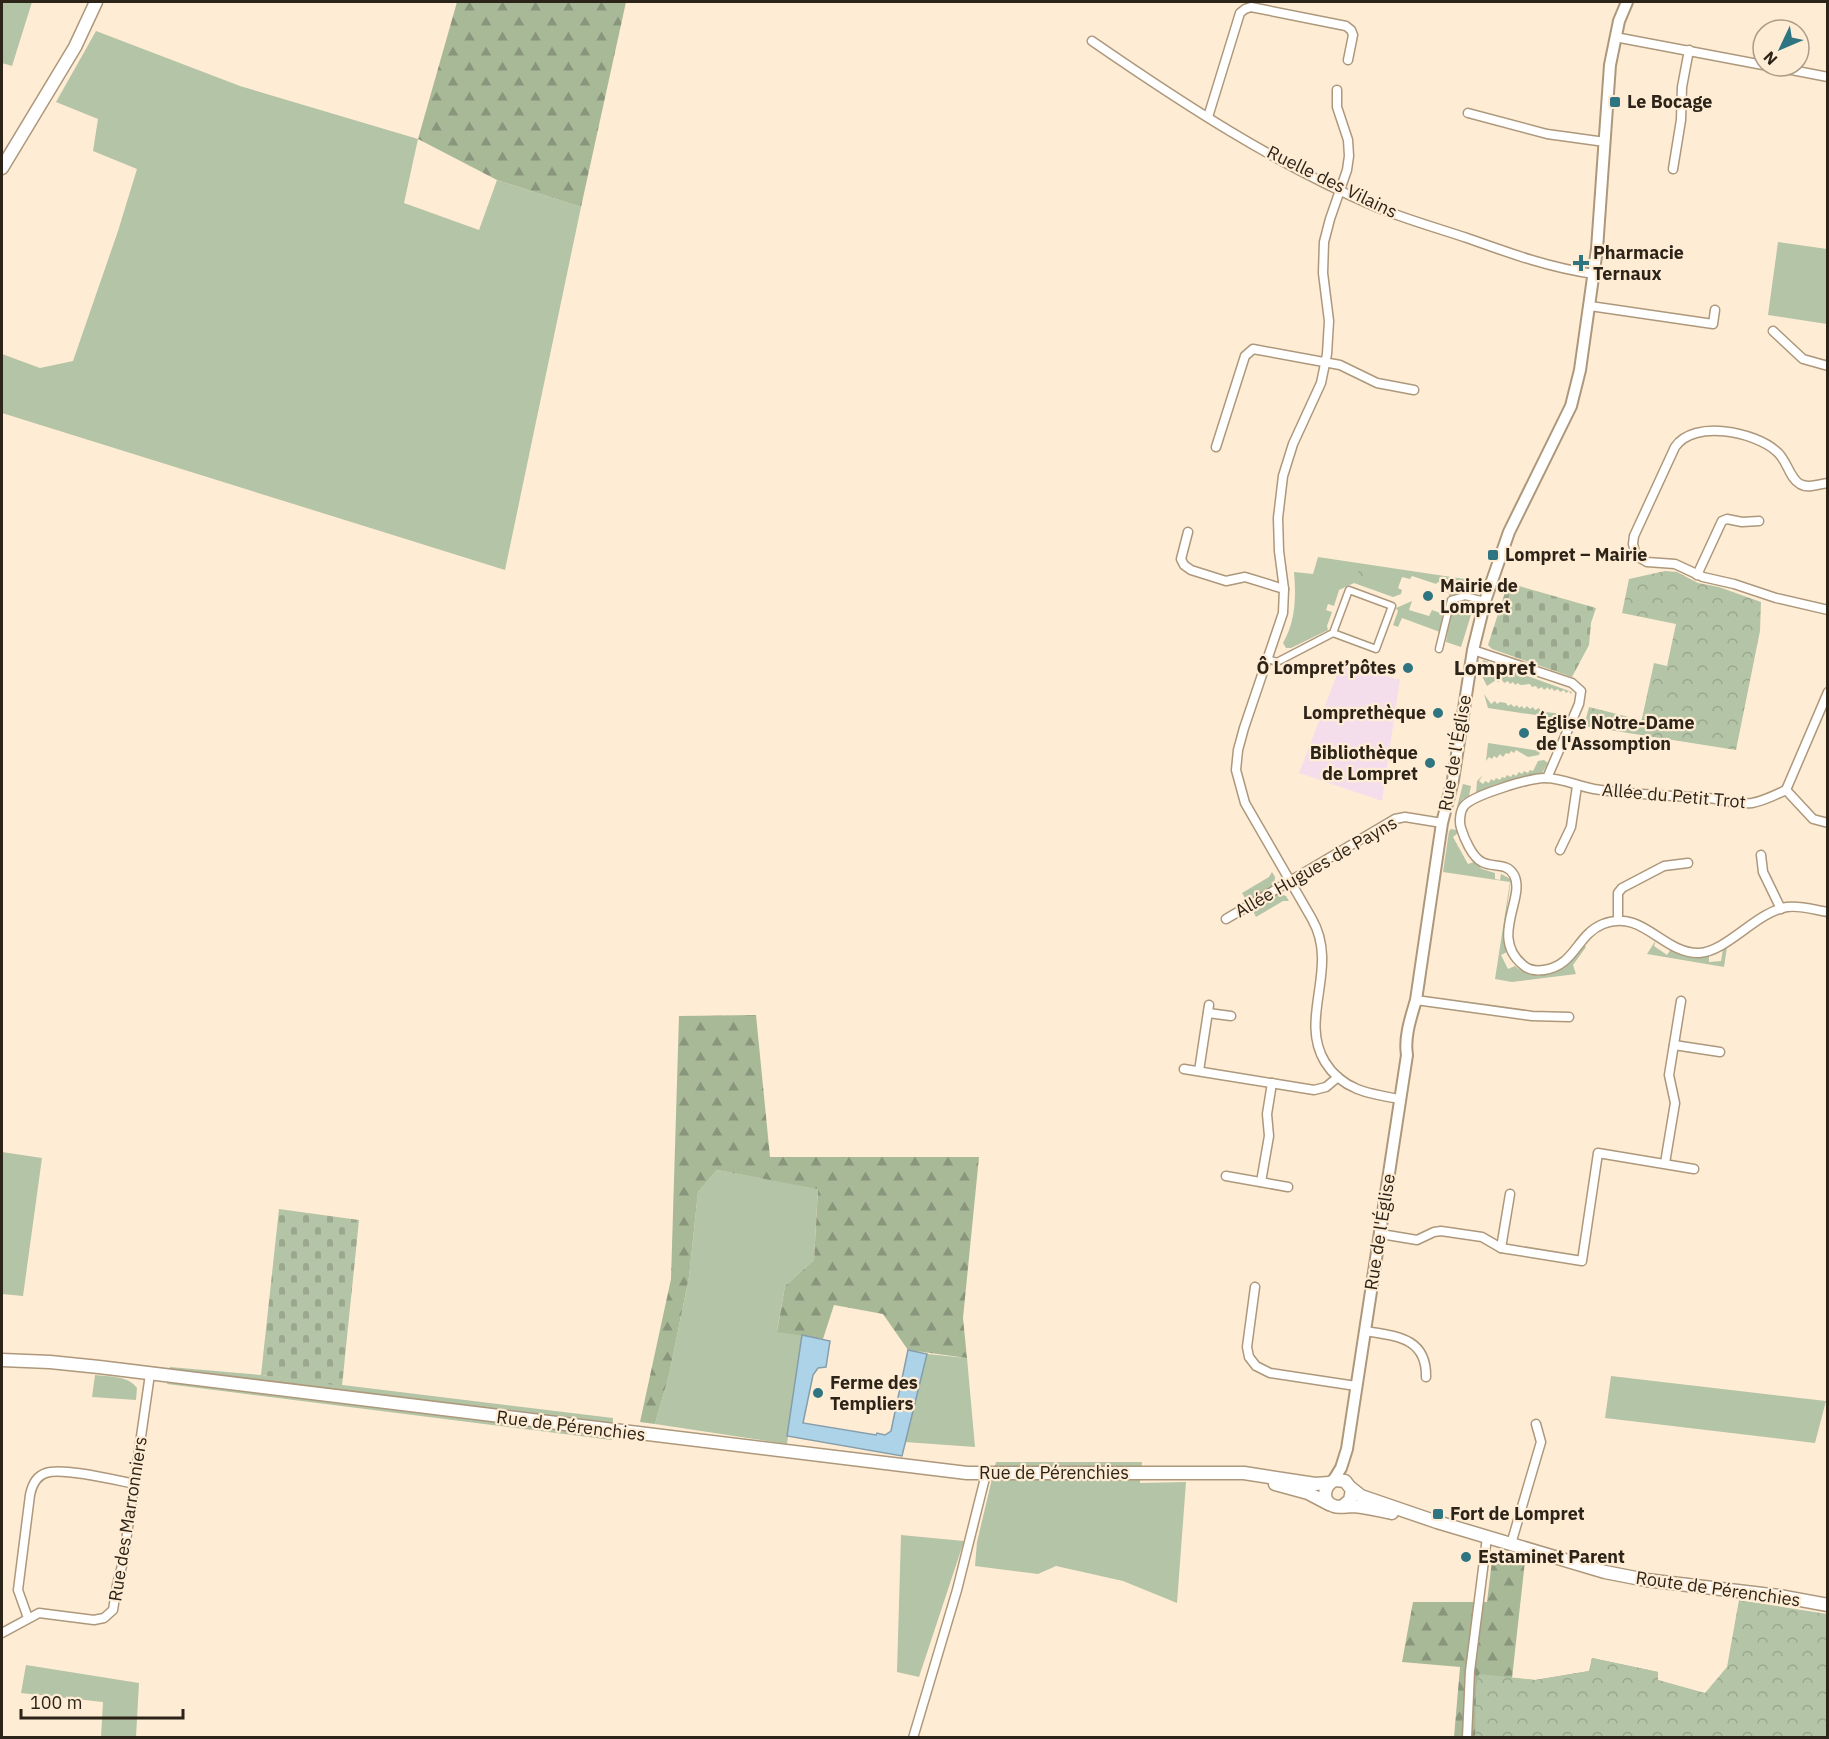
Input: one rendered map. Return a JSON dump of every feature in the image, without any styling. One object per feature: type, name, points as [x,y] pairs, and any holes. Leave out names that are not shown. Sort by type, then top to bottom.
[{"type":"main road","points":[[2,168],[75,47],[96,2]]},
{"type":"main road","name":"Rue de Pérenchies","points":[[2,1360],[50,1362],[986,1474],[1142,1473]]},
{"type":"main road","name":"Route de Pérenchies","points":[[1142,1473],[1253,1474],[1315,1484],[1331,1482]]},
{"type":"main road","name":"Route de Pérenchies","points":[[1221,1474],[1251,1478],[1294,1489],[1338,1506],[1366,1508],[1437,1522]]},
{"type":"main road","points":[[1341,1480],[1350,1486],[1351,1498],[1338,1506],[1325,1496],[1325,1489],[1331,1482],[1341,1480]]},
{"type":"main road","name":"Route de Pérenchies","points":[[1350,1486],[1361,1496],[1437,1522],[1629,1577],[1779,1596],[1827,1605]]},
{"type":"street","name":"Rue de l'Église","points":[[1331,1482],[1341,1468],[1347,1449],[1381,1234],[1407,1054],[1406,1046],[1416,1000],[1443,821],[1453,780],[1473,650],[1485,601],[1509,532],[1573,402],[1594,274],[1610,65],[1615,37],[1627,2]]},
{"type":"street","points":[[1208,117],[1240,13],[1245,9],[1251,7],[1346,26],[1353,35],[1348,60]]},
{"type":"street","points":[[1615,37],[1751,62]]},
{"type":"street","name":"Ruelle des Vilains","points":[[1092,41],[1173,96],[1280,160],[1378,208],[1538,262],[1594,274]]},
{"type":"street","points":[[1673,169],[1681,120],[1682,87],[1689,50]]},
{"type":"street","points":[[1811,74],[1827,77]]},
{"type":"street","points":[[1337,90],[1337,106],[1349,149],[1347,170],[1327,228],[1323,251],[1323,273],[1329,321],[1326,363],[1318,390],[1290,451],[1281,485],[1278,533],[1284,589],[1283,613],[1240,742],[1236,770],[1238,785],[1245,803],[1291,881],[1320,937],[1323,967],[1315,1023],[1316,1040],[1325,1062],[1338,1077],[1349,1085],[1366,1093],[1400,1099]]},
{"type":"street","points":[[1468,113],[1547,135],[1605,142]]},
{"type":"street","points":[[1590,306],[1713,324],[1715,310]]},
{"type":"street","points":[[1773,331],[1803,359],[1827,366]]},
{"type":"street","points":[[1216,447],[1245,356],[1250,351],[1259,349],[1344,366],[1377,383],[1414,390]]},
{"type":"street","points":[[1827,483],[1802,485],[1782,456],[1755,439],[1707,430],[1690,434],[1682,439],[1672,453],[1634,536],[1633,544],[1637,555],[1643,561],[1674,564],[1697,575],[1827,610]]},
{"type":"street","points":[[1697,575],[1722,521],[1727,519],[1742,522],[1759,521]]},
{"type":"street","points":[[1188,532],[1181,559],[1187,568],[1226,580],[1245,577],[1284,589]]},
{"type":"street","points":[[1268,659],[1277,662],[1334,633],[1349,590],[1392,606],[1376,649],[1334,633]]},
{"type":"street","points":[[1439,649],[1451,600],[1465,596],[1485,601]]},
{"type":"street","points":[[1473,650],[1576,685],[1581,691],[1581,699],[1546,778]]},
{"type":"street","points":[[1827,692],[1786,790],[1813,819],[1827,823]]},
{"type":"street","name":"Allée du Petit Trot","points":[[1460,822],[1464,806],[1471,801],[1499,789],[1546,778],[1614,792],[1706,798],[1740,803],[1763,800],[1786,790]]},
{"type":"street","name":"Allée du Petit Trot","points":[[1560,850],[1572,821],[1577,786]]},
{"type":"street","name":"Allée Hugues de Payns","points":[[1226,919],[1400,817],[1443,821]]},
{"type":"street","points":[[1443,821],[1460,822],[1463,834],[1477,858],[1486,864],[1504,866],[1515,877],[1516,889],[1508,937],[1510,946],[1524,966],[1540,970],[1561,965],[1568,960],[1591,931],[1605,923],[1618,920],[1636,923],[1685,951],[1701,953],[1719,946],[1749,925],[1781,909],[1791,907],[1827,912]]},
{"type":"street","points":[[1761,855],[1763,872],[1781,909]]},
{"type":"street","points":[[1618,920],[1618,893],[1622,888],[1664,866],[1688,863]]},
{"type":"street","points":[[1416,1000],[1532,1016],[1569,1017]]},
{"type":"street","points":[[1665,1163],[1675,1103],[1669,1078],[1681,1001]]},
{"type":"street","points":[[1199,1071],[1208,1009],[1231,1016]]},
{"type":"street","points":[[1674,1045],[1720,1052]]},
{"type":"street","points":[[1184,1069],[1318,1090],[1326,1087],[1338,1077]]},
{"type":"street","points":[[1261,1182],[1269,1136],[1267,1114],[1272,1083]]},
{"type":"street","points":[[1381,1234],[1417,1240],[1441,1231],[1482,1237],[1501,1248],[1581,1261],[1598,1153],[1695,1168]]},
{"type":"street","points":[[1226,1176],[1288,1187]]},
{"type":"street","points":[[1501,1248],[1510,1194]]},
{"type":"street","points":[[1255,1287],[1247,1347],[1249,1357],[1256,1366],[1270,1373],[1356,1386]]},
{"type":"street","points":[[1365,1331],[1399,1337],[1413,1344],[1425,1360],[1426,1377]]},
{"type":"street","name":"Rue des Marronniers","points":[[28,1618],[45,1613],[99,1620],[110,1613],[114,1605],[123,1562],[150,1374]]},
{"type":"street","points":[[1511,1544],[1541,1442],[1536,1424]]},
{"type":"street","name":"Rue de l'Église","points":[[1347,1449],[1350,1486]]},
{"type":"street","points":[[2,1633],[28,1618],[18,1590],[30,1495],[35,1480],[53,1471],[135,1484]]},
{"type":"street","points":[[913,1737],[971,1541],[986,1474]]},
{"type":"street","points":[[1467,1737],[1470,1671],[1487,1537]]},
{"type":"shaded area","points":[[1343,659],[1400,679],[1382,801],[1299,773]]},
{"type":"green space","points":[[2,2],[32,2],[12,66],[2,63]]},
{"type":"green space","points":[[457,2],[626,2],[581,207],[497,180],[418,139]]},
{"type":"green space","points":[[96,31],[240,86],[418,139],[404,203],[479,230],[497,180],[581,207],[505,570],[2,413],[2,354],[40,368],[73,361],[137,169],[93,151],[98,119],[56,102]]},
{"type":"green space","points":[[1778,242],[1827,249],[1827,324],[1768,315]]},
{"type":"green space","points":[[1318,557],[1478,581],[1476,588],[1449,599],[1449,593],[1444,591],[1446,585],[1412,576],[1410,579],[1402,577],[1398,588],[1402,590],[1401,594],[1393,597],[1354,583],[1339,590],[1334,606],[1328,604],[1326,610],[1332,612],[1327,626],[1328,630],[1291,648],[1286,648],[1283,643],[1294,608],[1294,572],[1313,574]]},
{"type":"green space","points":[[1359,569],[1376,575],[1373,584],[1356,579]]},
{"type":"green space","points":[[1665,571],[1677,572],[1698,583],[1719,587],[1761,602],[1760,631],[1736,750],[1584,726],[1589,707],[1629,717],[1629,720],[1641,723],[1654,663],[1667,666],[1676,624],[1622,613],[1629,579]]},
{"type":"green space","points":[[1508,583],[1596,608],[1591,623],[1589,645],[1572,677],[1492,649],[1488,645]]},
{"type":"green space","points":[[1464,598],[1475,602],[1461,647],[1446,642],[1450,617],[1456,602]]},
{"type":"green space","points":[[1412,601],[1409,610],[1429,616],[1432,610],[1443,614],[1440,632],[1402,618],[1398,627],[1393,625],[1398,611],[1396,608]]},
{"type":"green space","points":[[1483,660],[1572,692],[1571,694],[1569,691],[1566,693],[1564,690],[1560,692],[1558,689],[1554,691],[1552,688],[1549,690],[1548,687],[1544,690],[1542,687],[1538,689],[1530,684],[1515,685],[1508,681],[1504,683],[1502,680],[1498,682],[1496,680],[1487,686],[1481,674]]},
{"type":"green space","points":[[1484,694],[1491,704],[1495,701],[1497,704],[1506,703],[1514,707],[1517,705],[1519,708],[1522,706],[1524,709],[1527,706],[1535,710],[1544,709],[1545,712],[1563,714],[1562,719],[1488,708]]},
{"type":"green space","points":[[1488,743],[1540,751],[1539,755],[1528,757],[1516,750],[1514,753],[1511,751],[1509,754],[1506,753],[1503,757],[1500,754],[1497,758],[1489,757],[1486,761]]},
{"type":"green space","points":[[1544,760],[1548,763],[1542,773],[1494,785],[1476,793],[1477,781],[1483,775],[1479,781],[1483,784],[1485,781],[1489,783],[1491,779],[1500,780],[1507,775],[1511,777],[1513,774],[1516,776],[1519,772],[1522,774],[1524,771],[1528,773],[1530,770],[1533,771],[1538,761]]},
{"type":"green space","points":[[1463,784],[1471,786],[1469,796],[1463,799],[1457,807]]},
{"type":"green space","points":[[1451,829],[1458,833],[1453,837],[1468,864],[1474,862],[1482,869],[1495,873],[1495,879],[1500,880],[1501,874],[1511,879],[1503,938],[1507,952],[1501,955],[1508,969],[1515,966],[1524,972],[1544,975],[1563,967],[1584,944],[1586,947],[1573,965],[1576,974],[1512,982],[1495,979],[1510,882],[1443,872]]},
{"type":"green space","points":[[1272,872],[1275,877],[1274,885],[1247,902],[1242,893],[1269,877]]},
{"type":"green space","points":[[1278,893],[1286,896],[1289,901],[1283,901],[1256,917],[1252,909]]},
{"type":"green space","points":[[1656,940],[1654,946],[1667,955],[1671,949],[1685,956],[1709,955],[1709,962],[1721,961],[1723,949],[1727,947],[1724,967],[1647,954]]},
{"type":"green space","points":[[756,1015],[770,1157],[979,1157],[963,1318],[967,1358],[908,1350],[883,1314],[834,1305],[823,1339],[777,1332],[785,1286],[814,1260],[818,1189],[717,1170],[698,1192],[689,1277],[669,1375],[655,1424],[640,1422],[671,1279],[679,1016]]},
{"type":"green space","points":[[2,1152],[42,1158],[23,1296],[2,1294]]},
{"type":"green space","points":[[717,1170],[818,1188],[814,1260],[785,1286],[777,1331],[802,1335],[787,1444],[655,1424],[669,1375],[689,1277],[698,1192]]},
{"type":"green space","points":[[279,1209],[359,1220],[342,1386],[261,1375]]},
{"type":"green space","points":[[927,1354],[967,1358],[975,1447],[905,1442]]},
{"type":"green space","points":[[170,1367],[261,1375],[613,1418],[612,1440],[167,1384]]},
{"type":"green space","points":[[95,1375],[118,1377],[129,1381],[137,1388],[136,1400],[92,1397]]},
{"type":"green space","points":[[1611,1376],[1826,1401],[1815,1443],[1605,1418]]},
{"type":"green space","points":[[996,1462],[1142,1462],[1140,1483],[1186,1482],[1177,1603],[1123,1581],[1056,1566],[1038,1574],[975,1566],[977,1542]]},
{"type":"green space","points":[[901,1535],[964,1541],[919,1677],[897,1672]]},
{"type":"green space","points":[[1493,1552],[1525,1561],[1512,1678],[1535,1680],[1589,1671],[1592,1658],[1658,1672],[1658,1680],[1695,1691],[1494,1737],[1454,1737],[1460,1667],[1402,1662],[1413,1602],[1487,1602]]},
{"type":"green space","points":[[1739,1600],[1827,1614],[1827,1737],[1475,1737],[1476,1688],[1479,1674],[1535,1680],[1590,1671],[1592,1658],[1658,1672],[1658,1680],[1705,1693],[1727,1667]]},
{"type":"green space","points":[[26,1665],[139,1683],[136,1737],[101,1737],[103,1702],[21,1693]]},
{"type":"water","points":[[802,1335],[830,1341],[826,1367],[818,1368],[813,1375],[803,1423],[876,1435],[877,1433],[885,1435],[891,1431],[908,1350],[927,1354],[902,1456],[787,1436]]},
{"type":"place","name":"Le Bocage","points":[[1615,102]]},
{"type":"place","name":"Pharmacie Ternaux","points":[[1581,263]]},
{"type":"place","name":"Lompret – Mairie","points":[[1493,555]]},
{"type":"place","name":"Mairie de Lompret","points":[[1428,596]]},
{"type":"place","name":"Ô Lompret’pôtes","points":[[1408,668]]},
{"type":"place","name":"Lomprethèque","points":[[1438,713]]},
{"type":"place","name":"Église Notre-Dame de l'Assomption","points":[[1524,733]]},
{"type":"place","name":"Bibliothèque de Lompret","points":[[1430,763]]},
{"type":"place","name":"Ferme des Templiers","points":[[818,1393]]},
{"type":"place","name":"Fort de Lompret","points":[[1438,1514]]},
{"type":"place","name":"Estaminet Parent","points":[[1466,1557]]},
{"type":"district","name":"Lompret","points":[[1495,668]]}]
